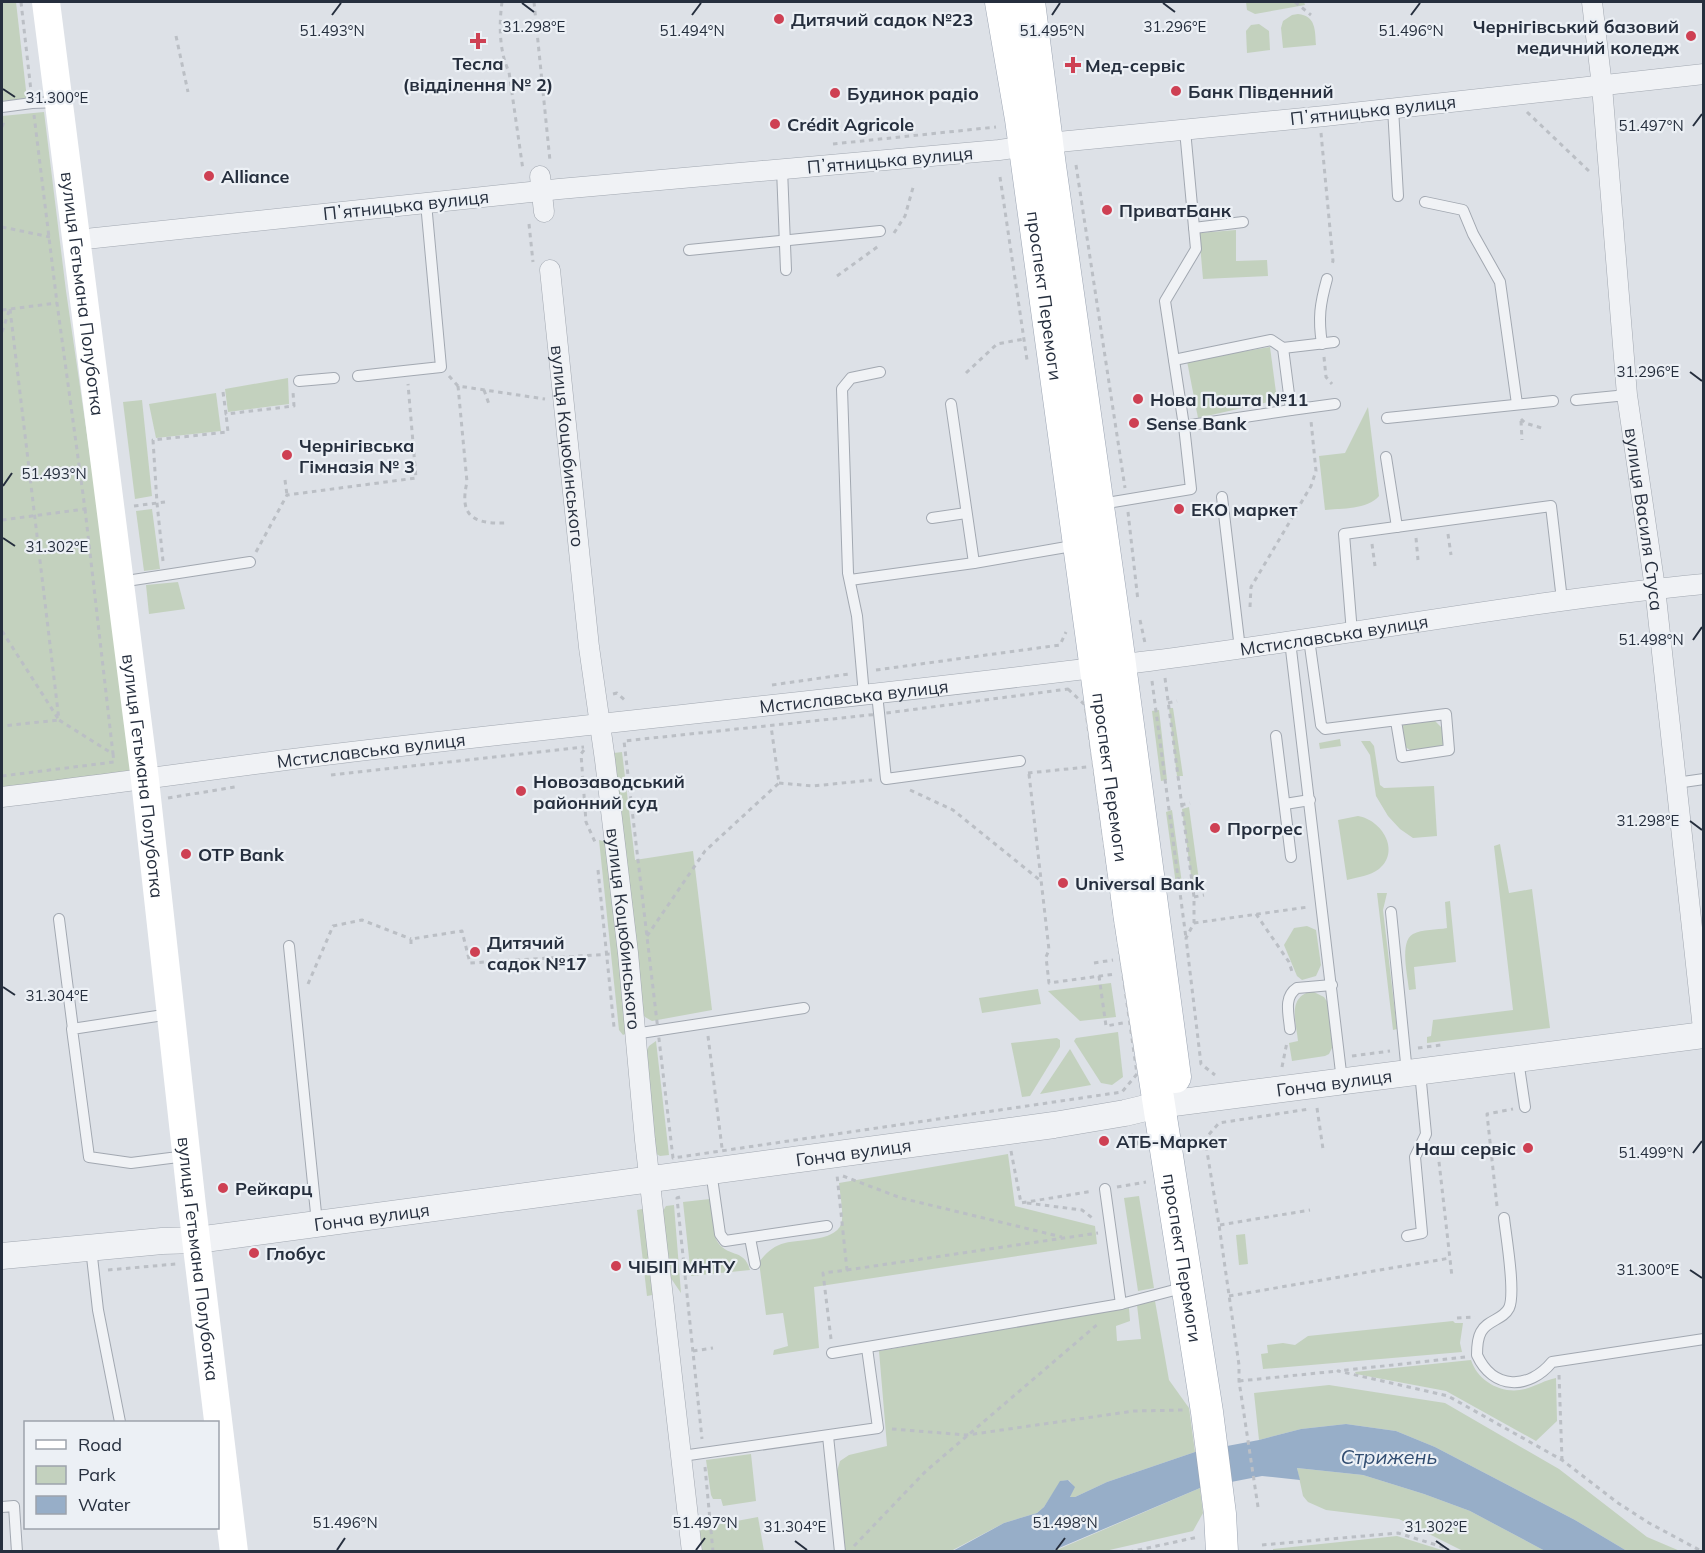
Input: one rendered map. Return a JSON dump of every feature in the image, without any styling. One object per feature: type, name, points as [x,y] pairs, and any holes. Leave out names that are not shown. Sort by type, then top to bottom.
[{"type":"main road","name":"вулиця Гетьмана Полуботка","points":[[46,2],[46,102],[63,239],[154,789],[170,1014],[186,1156],[190,1252],[215,1421]]},
{"type":"main road","name":"проспект Перемоги","points":[[1001,2],[1036,145],[1050,166],[1112,502],[1107,666]]},
{"type":"main road","name":"проспект Перемоги","points":[[1029,2],[1036,145],[1078,545],[1107,666],[1168,1103],[1186,1287],[1216,1409]]},
{"type":"main road","name":"проспект Перемоги","points":[[1168,1103],[1201,1245],[1229,1524],[1253,1548]]},
{"type":"main road","name":"вулиця Гетьмана Полуботка","points":[[219,1449],[234,1551]]},
{"type":"street","name":"вулиця Василя Стуса","points":[[1592,2],[1602,86],[1627,395],[1655,588],[1703,1036]]},
{"type":"street","name":"Пʼятницька вулиця","points":[[63,239],[426,203],[539,177],[782,169],[999,150],[1704,74]]},
{"type":"street","points":[[539,177],[544,212]]},
{"type":"street","name":"вулиця Коцюбинського","points":[[550,270],[588,636],[628,953],[625,1035],[651,1180],[692,1551]]},
{"type":"street","name":"Мстиславська вулиця","points":[[2,797],[154,789],[310,757],[871,695],[1107,666],[1352,633],[1562,600],[1704,584]]},
{"type":"street","name":"Гонча вулиця","points":[[2,1256],[92,1259],[190,1252],[316,1223],[1054,1125],[1168,1103],[1703,1036]]},
{"type":"lane","points":[[2,107],[46,102]]},
{"type":"lane","points":[[1393,108],[1398,196]]},
{"type":"lane","points":[[1112,502],[1191,489],[1184,426],[1164,301],[1196,249],[1185,130]]},
{"type":"lane","points":[[782,169],[786,270]]},
{"type":"lane","points":[[1425,202],[1463,210],[1473,234],[1500,282],[1517,404]]},
{"type":"lane","points":[[358,376],[441,367],[426,203]]},
{"type":"lane","points":[[1194,228],[1243,222]]},
{"type":"lane","points":[[689,250],[880,231]]},
{"type":"lane","points":[[1322,344],[1318,321],[1327,279]]},
{"type":"lane","points":[[1174,360],[1271,340],[1283,348],[1334,342]]},
{"type":"lane","points":[[1283,348],[1291,410]]},
{"type":"lane","points":[[880,372],[851,378],[842,389],[850,580],[862,672],[879,714],[886,779],[1020,762]]},
{"type":"lane","points":[[299,381],[334,378]]},
{"type":"lane","points":[[1576,400],[1627,395]]},
{"type":"lane","points":[[1387,418],[1553,401]]},
{"type":"lane","points":[[951,404],[974,563]]},
{"type":"lane","points":[[1184,426],[1335,404]]},
{"type":"lane","points":[[1386,457],[1397,526]]},
{"type":"lane","points":[[1222,497],[1240,649]]},
{"type":"lane","points":[[1352,633],[1344,534],[1551,506],[1562,600]]},
{"type":"lane","points":[[932,518],[966,513]]},
{"type":"lane","points":[[850,580],[974,563],[1078,545]]},
{"type":"lane","points":[[120,582],[250,562]]},
{"type":"lane","points":[[1300,640],[1321,725],[1325,729],[1446,714],[1449,750],[1402,757],[1396,721]]},
{"type":"lane","points":[[1300,640],[1310,800],[1342,1081]]},
{"type":"lane","points":[[1276,736],[1291,857]]},
{"type":"lane","points":[[1676,783],[1704,779]]},
{"type":"lane","points":[[1285,804],[1310,800]]},
{"type":"lane","points":[[1391,912],[1414,1073],[1426,1134],[1415,1157],[1422,1233],[1407,1236]]},
{"type":"lane","points":[[59,919],[90,1157],[131,1163],[186,1156]]},
{"type":"lane","points":[[290,946],[316,1223]]},
{"type":"lane","points":[[1290,1029],[1289,996],[1297,988],[1332,985]]},
{"type":"lane","points":[[625,1035],[804,1008]]},
{"type":"lane","points":[[73,1029],[170,1014]]},
{"type":"lane","points":[[1518,1060],[1525,1107]]},
{"type":"lane","points":[[716,1171],[722,1238],[730,1242],[827,1226]]},
{"type":"lane","points":[[1105,1189],[1121,1304]]},
{"type":"lane","points":[[1504,1218],[1512,1291],[1509,1308],[1501,1317],[1488,1323],[1481,1331],[1477,1355],[1486,1370],[1497,1379],[1509,1383],[1529,1380],[1546,1370],[1552,1362],[1704,1340]]},
{"type":"lane","points":[[750,1238],[755,1264]]},
{"type":"lane","points":[[92,1259],[98,1310],[120,1421]]},
{"type":"lane","points":[[832,1353],[1121,1304],[1186,1287]]},
{"type":"lane","points":[[682,1456],[878,1428],[867,1348]]},
{"type":"lane","points":[[828,1436],[840,1551]]},
{"type":"lane","points":[[2,1507],[14,1506],[17,1551]]},
{"type":"path","points":[[2,776],[114,762],[85,509],[57,303],[63,239],[46,102],[21,2]]},
{"type":"path","points":[[502,2],[500,17],[503,60],[509,72],[539,177]]},
{"type":"path","points":[[534,2],[539,177]]},
{"type":"path","points":[[1294,2],[1311,15]]},
{"type":"path","points":[[176,36],[188,92]]},
{"type":"path","points":[[1525,110],[1595,177]]},
{"type":"path","points":[[830,145],[996,127]]},
{"type":"path","points":[[1321,131],[1333,261],[1327,279]]},
{"type":"path","points":[[1076,160],[1112,502],[1138,605]]},
{"type":"path","points":[[2,227],[63,239]]},
{"type":"path","points":[[2,310],[57,303]]},
{"type":"path","points":[[2,332],[10,309]]},
{"type":"path","points":[[10,309],[59,720]]},
{"type":"path","points":[[966,373],[997,344],[1024,339]]},
{"type":"path","points":[[1322,344],[1326,377],[1332,384]]},
{"type":"path","points":[[441,367],[458,386],[467,483],[465,508],[473,518],[488,524],[505,523]]},
{"type":"path","points":[[287,495],[416,478],[407,370]]},
{"type":"path","points":[[226,414],[294,406],[293,382],[299,381]]},
{"type":"path","points":[[458,386],[547,399]]},
{"type":"path","points":[[484,390],[490,407]]},
{"type":"path","points":[[165,575],[153,440],[228,432],[223,392]]},
{"type":"path","points":[[1517,404],[1517,416],[1525,423],[1545,429]]},
{"type":"path","points":[[1237,623],[1250,610],[1251,587],[1311,486],[1316,471],[1309,407]]},
{"type":"path","points":[[1521,419],[1522,440]]},
{"type":"path","points":[[250,562],[287,495],[285,480]]},
{"type":"path","points":[[124,507],[165,502]]},
{"type":"path","points":[[2,520],[85,509]]},
{"type":"path","points":[[1446,520],[1451,555]]},
{"type":"path","points":[[1414,524],[1418,560]]},
{"type":"path","points":[[1371,530],[1375,566]]},
{"type":"path","points":[[1140,616],[1146,647]]},
{"type":"path","points":[[769,685],[1060,645],[1068,627]]},
{"type":"path","points":[[2,631],[59,720],[113,754]]},
{"type":"path","points":[[1165,678],[1194,897],[1194,923],[1186,938]]},
{"type":"path","points":[[1152,681],[1201,1064],[1213,1076],[1225,1074]]},
{"type":"path","points":[[713,1551],[677,1198],[716,1171],[1122,1092],[1137,1074],[1085,705],[1068,689],[879,714],[624,741],[673,1158],[716,1171]]},
{"type":"path","points":[[596,696],[617,693],[629,704]]},
{"type":"path","points":[[1168,703],[1177,701]]},
{"type":"path","points":[[2,726],[59,720]]},
{"type":"path","points":[[771,725],[779,783]]},
{"type":"path","points":[[331,775],[586,747],[581,754],[586,822],[595,840],[596,852]]},
{"type":"path","points":[[1020,762],[1029,774],[1049,950],[1046,957],[1049,983],[1124,973]]},
{"type":"path","points":[[1029,774],[1094,766]]},
{"type":"path","points":[[296,1010],[333,927],[362,920],[411,939],[462,931],[470,963],[628,953],[647,936],[705,851],[779,783],[813,786],[886,779],[953,810],[1041,881]]},
{"type":"path","points":[[154,789],[239,787]]},
{"type":"path","points":[[1181,805],[1190,803]]},
{"type":"path","points":[[597,863],[606,954],[625,1035]]},
{"type":"path","points":[[1194,897],[1204,895]]},
{"type":"path","points":[[1194,923],[1322,905]]},
{"type":"path","points":[[1256,914],[1289,962],[1297,988]]},
{"type":"path","points":[[411,939],[411,944]]},
{"type":"path","points":[[1094,963],[1100,962]]},
{"type":"path","points":[[1099,976],[1106,1026],[1117,1024]]},
{"type":"path","points":[[707,1023],[716,1171]]},
{"type":"path","points":[[1497,1208],[1487,1114],[1525,1107]]},
{"type":"path","points":[[1317,1108],[1323,1149]]},
{"type":"path","points":[[1205,1139],[1229,1296],[1239,1381]]},
{"type":"path","points":[[1437,1139],[1452,1277]]},
{"type":"path","points":[[1011,1149],[1021,1203]]},
{"type":"path","points":[[837,1173],[848,1172]]},
{"type":"path","points":[[837,1173],[901,1198],[1065,1238]]},
{"type":"path","points":[[837,1173],[847,1270]]},
{"type":"path","points":[[1021,1203],[1146,1182]]},
{"type":"path","points":[[1021,1203],[1082,1210],[1111,1231]]},
{"type":"path","points":[[1219,1225],[1310,1210]]},
{"type":"path","points":[[832,1353],[823,1273],[1111,1231]]},
{"type":"path","points":[[92,1259],[190,1252]]},
{"type":"path","points":[[1229,1296],[1450,1258]]},
{"type":"path","points":[[848,1551],[926,1470],[1121,1304]]},
{"type":"path","points":[[1457,1318],[1476,1317]]},
{"type":"path","points":[[693,1351],[713,1348]]},
{"type":"path","points":[[1129,1551],[1229,1524],[1216,1409],[1239,1381],[1477,1355]]},
{"type":"path","points":[[1559,1361],[1562,1460]]},
{"type":"path","points":[[1338,1371],[1448,1396],[1562,1460],[1618,1503],[1649,1523],[1703,1551]]},
{"type":"path","points":[[878,1428],[967,1435],[1134,1411],[1216,1409]]},
{"type":"path","points":[[1253,1548],[1398,1533],[1452,1551]]},
{"type":"green space","points":[[2,2],[16,2],[27,99],[2,101]]},
{"type":"green space","points":[[1246,2],[1304,2],[1305,5],[1255,14],[1247,10]]},
{"type":"green space","points":[[1298,14],[1304,15],[1311,21],[1315,29],[1316,45],[1283,48],[1281,28],[1283,21]]},
{"type":"green space","points":[[1259,24],[1269,31],[1270,50],[1247,53],[1246,31],[1251,25]]},
{"type":"green space","points":[[44,112],[131,773],[2,787],[2,116]]},
{"type":"green space","points":[[1236,230],[1236,261],[1267,260],[1268,276],[1203,279],[1199,233]]},
{"type":"green space","points":[[1270,347],[1277,400],[1198,418],[1187,361]]},
{"type":"green space","points":[[288,378],[289,404],[228,412],[225,389]]},
{"type":"green space","points":[[216,393],[221,431],[156,438],[149,404]]},
{"type":"green space","points":[[142,400],[152,496],[135,499],[123,402]]},
{"type":"green space","points":[[1368,407],[1379,496],[1374,501],[1361,506],[1325,510],[1319,456],[1345,453]]},
{"type":"green space","points":[[152,509],[160,569],[144,571],[136,511]]},
{"type":"green space","points":[[178,582],[185,609],[149,614],[146,585]]},
{"type":"green space","points":[[1169,708],[1173,708],[1183,776],[1177,776]]},
{"type":"green space","points":[[1159,710],[1167,780],[1161,781],[1152,711]]},
{"type":"green space","points":[[1434,720],[1442,728],[1444,747],[1414,752],[1405,747],[1401,729],[1405,722]]},
{"type":"green space","points":[[1340,739],[1341,746],[1320,749],[1319,743]]},
{"type":"green space","points":[[1361,741],[1370,741],[1374,746],[1380,785],[1384,788],[1434,786],[1437,836],[1413,838],[1400,829],[1388,816],[1376,796],[1370,755]]},
{"type":"green space","points":[[622,752],[635,860],[693,851],[712,1010],[652,1021],[641,1011],[614,763],[614,753]]},
{"type":"green space","points":[[1189,807],[1200,888],[1193,890],[1182,809]]},
{"type":"green space","points":[[1172,810],[1183,891],[1177,892],[1166,812]]},
{"type":"green space","points":[[1358,816],[1374,823],[1381,830],[1386,837],[1388,854],[1379,869],[1368,875],[1347,880],[1338,820]]},
{"type":"green space","points":[[599,840],[606,842],[609,846],[627,1033],[623,1035],[619,1030]]},
{"type":"green space","points":[[1500,844],[1509,893],[1532,889],[1550,1028],[1427,1043],[1427,1037],[1431,1036],[1433,1020],[1513,1010],[1494,846]]},
{"type":"green space","points":[[1377,893],[1387,893],[1383,910],[1397,1029],[1393,1030]]},
{"type":"green space","points":[[1450,901],[1456,962],[1414,967],[1416,989],[1409,990],[1406,944],[1413,934],[1447,928],[1445,902]]},
{"type":"green space","points":[[1307,926],[1316,930],[1321,965],[1316,976],[1302,980],[1297,976],[1284,945],[1294,928]]},
{"type":"green space","points":[[1111,983],[1116,1017],[1080,1021],[1048,991]]},
{"type":"green space","points":[[1038,989],[1041,1004],[982,1013],[979,998]]},
{"type":"green space","points":[[1312,991],[1324,997],[1328,1003],[1333,1046],[1329,1054],[1325,1056],[1292,1061],[1289,1043],[1298,1041],[1296,1004],[1304,994]]},
{"type":"green space","points":[[1118,1032],[1123,1077],[1112,1085],[1101,1083],[1074,1041],[1076,1038]]},
{"type":"green space","points":[[1057,1038],[1060,1040],[1060,1047],[1030,1096],[1022,1097],[1011,1043]]},
{"type":"green space","points":[[656,1041],[669,1155],[660,1156],[655,1153],[646,1052],[649,1046]]},
{"type":"green space","points":[[1070,1049],[1091,1085],[1040,1094]]},
{"type":"green space","points":[[1008,1154],[1015,1206],[1095,1226],[1097,1244],[814,1287],[819,1348],[773,1355],[774,1350],[788,1346],[783,1313],[766,1315],[759,1262],[770,1250],[781,1244],[827,1236],[840,1227],[842,1206],[839,1183]]},
{"type":"green space","points":[[1139,1196],[1154,1288],[1138,1291],[1124,1198]]},
{"type":"green space","points":[[710,1199],[716,1239],[725,1249],[744,1258],[750,1270],[691,1276],[683,1202]]},
{"type":"green space","points":[[674,1205],[681,1293],[668,1274],[663,1211],[666,1206]]},
{"type":"green space","points":[[647,1208],[658,1294],[647,1296],[637,1210]]},
{"type":"green space","points":[[1245,1234],[1248,1264],[1239,1265],[1236,1235]]},
{"type":"green space","points":[[1155,1301],[1169,1380],[1189,1408],[1195,1452],[1107,1482],[1075,1497],[1070,1497],[1074,1487],[1069,1480],[1061,1481],[1044,1507],[1037,1513],[1004,1523],[951,1551],[845,1551],[837,1471],[840,1461],[849,1455],[887,1446],[879,1351],[1129,1308],[1130,1321],[1116,1326],[1117,1341],[1141,1339],[1137,1305]]},
{"type":"green space","points":[[1453,1321],[1463,1323],[1460,1343],[1462,1352],[1263,1369],[1261,1354],[1268,1353],[1267,1345],[1283,1343],[1295,1345],[1308,1336]]},
{"type":"green space","points":[[1471,1360],[1474,1368],[1485,1380],[1508,1390],[1525,1389],[1556,1378],[1557,1421],[1536,1441],[1446,1391],[1355,1372]]},
{"type":"green space","points":[[1329,1385],[1445,1403],[1559,1469],[1647,1537],[1680,1551],[1627,1551],[1575,1520],[1435,1447],[1396,1431],[1346,1424],[1301,1429],[1259,1440],[1254,1393]]},
{"type":"green space","points":[[751,1454],[756,1501],[723,1506],[721,1499],[713,1499],[711,1495],[706,1460]]},
{"type":"green space","points":[[1297,1468],[1363,1475],[1424,1494],[1470,1511],[1545,1551],[1463,1551],[1399,1519],[1326,1510],[1308,1502],[1303,1496]]},
{"type":"green space","points":[[1200,1488],[1203,1513],[1193,1531],[1105,1551],[1052,1552]]},
{"type":"green space","points":[[758,1517],[764,1551],[701,1551],[699,1528]]},
{"type":"green space","points":[[1397,1536],[1445,1551],[1273,1552],[1273,1549]]},
{"type":"water","name":"Стрижень","points":[[1346,1424],[1396,1431],[1435,1447],[1575,1520],[1627,1551],[1545,1551],[1470,1511],[1424,1494],[1363,1475],[1297,1468],[1300,1480],[1262,1476],[1200,1488],[1052,1551],[951,1552],[1004,1523],[1037,1513],[1044,1507],[1060,1481],[1068,1480],[1075,1487],[1070,1497],[1075,1497],[1107,1482],[1195,1452],[1259,1440],[1301,1429]]},
{"type":"place","name":"Дитячий садок №23","points":[[779,19]]},
{"type":"place","name":"Чернігівський базовий медичний коледж","points":[[1691,36]]},
{"type":"place","name":"Тесла (відділення № 2)","points":[[478,41]]},
{"type":"place","name":"Мед-сервіс","points":[[1073,65]]},
{"type":"place","name":"Банк Південний","points":[[1176,91]]},
{"type":"place","name":"Будинок радіо","points":[[835,93]]},
{"type":"place","name":"Crédit Agricole","points":[[775,124]]},
{"type":"place","name":"Alliance","points":[[209,176]]},
{"type":"place","name":"ПриватБанк","points":[[1107,210]]},
{"type":"place","name":"Нова Пошта №11","points":[[1138,399]]},
{"type":"place","name":"Sense Bank","points":[[1134,423]]},
{"type":"place","name":"Чернігівська Гімназія № 3","points":[[287,455]]},
{"type":"place","name":"ЕКО маркет","points":[[1179,509]]},
{"type":"place","name":"Новозаводський районний суд","points":[[521,791]]},
{"type":"place","name":"Прогрес","points":[[1215,828]]},
{"type":"place","name":"OTP Bank","points":[[186,854]]},
{"type":"place","name":"Universal Bank","points":[[1063,883]]},
{"type":"place","name":"Дитячий садок №17","points":[[475,952]]},
{"type":"place","name":"АТБ-Маркет","points":[[1104,1141]]},
{"type":"place","name":"Наш сервіс","points":[[1528,1148]]},
{"type":"place","name":"Рейкарц","points":[[223,1188]]},
{"type":"place","name":"Глобус","points":[[254,1253]]},
{"type":"place","name":"ЧІБІП МНТУ","points":[[616,1266]]}]
